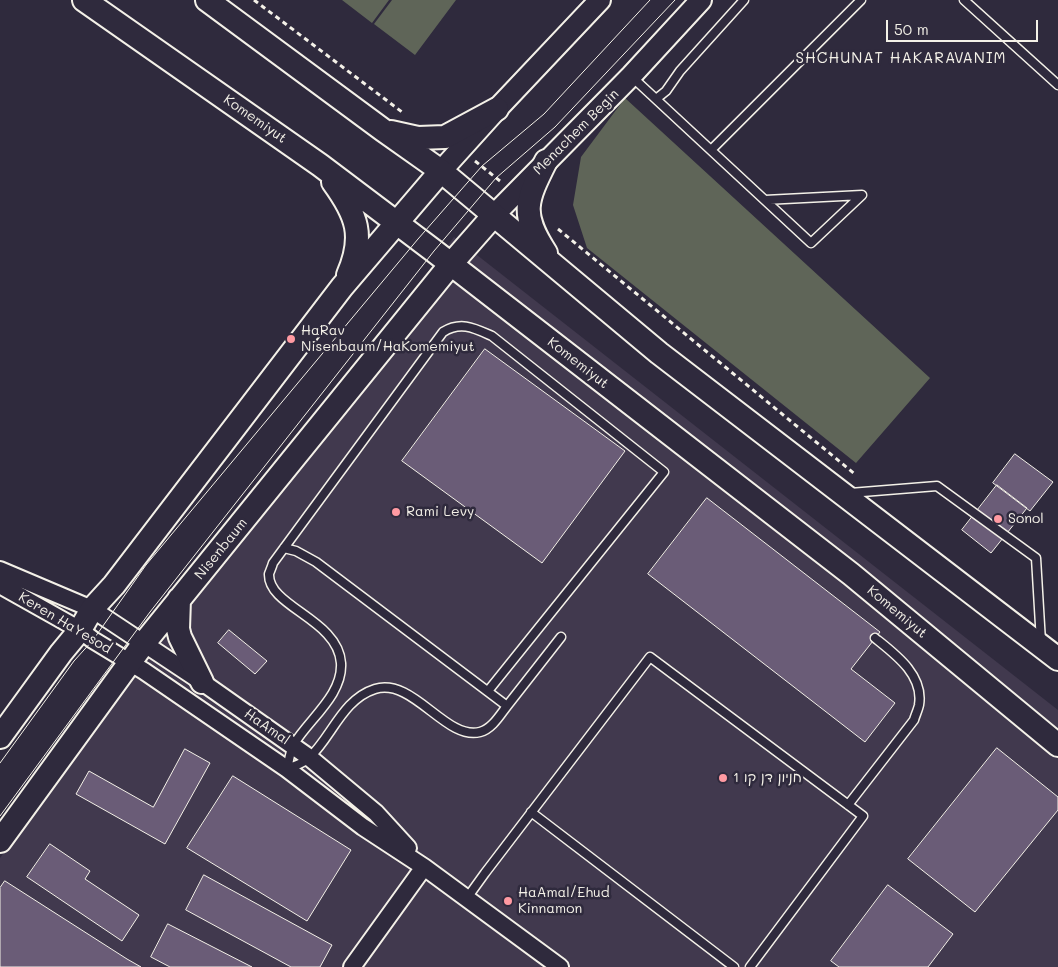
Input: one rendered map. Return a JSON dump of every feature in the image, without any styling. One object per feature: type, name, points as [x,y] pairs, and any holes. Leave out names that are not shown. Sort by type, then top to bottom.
[{"type":"main road","name":"Komemiyut","points":[[84,0],[320,165],[451,264],[851,574],[1058,745]]},
{"type":"main road","points":[[208,0],[441,171],[659,352],[1050,653]]},
{"type":"main road","points":[[383,130],[418,138],[445,137],[461,130],[497,108]]},
{"type":"main road","points":[[546,162],[532,188],[521,199],[534,233],[557,268]]},
{"type":"main road","points":[[320,165],[350,207],[357,224],[354,258],[342,287]]},
{"type":"main road","points":[[0,737],[61,652],[80,630],[92,609],[114,584],[342,287],[441,171]]},
{"type":"main road","points":[[451,264],[494,215]]},
{"type":"main road","name":"Nisenbaum","points":[[0,841],[144,643],[451,264]]},
{"type":"main road","points":[[180,599],[178,629],[180,637],[202,682]]},
{"type":"street","points":[[441,171],[497,108],[600,0]]},
{"type":"street","name":"Menachem Begin","points":[[546,162],[631,76],[701,0]]},
{"type":"street","points":[[494,215],[521,199]]},
{"type":"street","name":"Keren HaYesod","points":[[0,570],[92,609]]},
{"type":"street","name":"Keren HaYesod","points":[[0,585],[80,630],[130,662]]},
{"type":"street","name":"HaAmal","points":[[92,609],[202,682],[310,758],[376,814],[424,867]]},
{"type":"street","name":"HaAmal","points":[[130,662],[287,769],[363,827],[424,867],[560,967]]},
{"type":"street","points":[[352,967],[424,867]]},
{"type":"lane","points":[[656,99],[666,91],[680,71],[744,0]]},
{"type":"lane","points":[[711,150],[860,0]]},
{"type":"lane","points":[[964,0],[1058,85]]},
{"type":"lane","points":[[631,76],[811,243],[862,195],[765,200]]},
{"type":"lane","points":[[287,769],[293,745],[334,691],[341,662],[336,644],[326,631],[282,598],[273,588],[269,575],[272,563],[443,332],[452,326],[464,326],[492,336],[664,472],[488,691]]},
{"type":"lane","points":[[843,494],[937,486],[1036,558],[1050,653]]},
{"type":"lane","points":[[284,548],[316,562],[507,706]]},
{"type":"lane","points":[[287,769],[310,758],[347,709],[361,695],[376,688],[393,688],[411,696],[451,725],[465,732],[480,732],[491,726],[561,637]]},
{"type":"lane","points":[[848,805],[914,720],[919,705],[916,680],[901,659],[876,638]]},
{"type":"lane","points":[[467,898],[650,657],[863,816],[750,967]]},
{"type":"lane","points":[[531,812],[734,967]]},
{"type":"path","points":[[254,0],[404,113]]},
{"type":"path","points":[[461,149],[876,491]]},
{"type":"shaded area","points":[[454,237],[1058,710],[1058,967],[0,967],[0,858]]},
{"type":"green space","points":[[342,0],[389,0],[372,23]]},
{"type":"green space","points":[[392,0],[456,0],[415,55],[374,24]]},
{"type":"green space","points":[[625,98],[930,378],[856,463],[587,248],[573,205],[581,157]]},
{"type":"building","points":[[485,349],[625,451],[542,563],[402,461]]},
{"type":"building","points":[[1015,454],[1053,482],[1030,511],[993,483]]},
{"type":"building","points":[[997,485],[1027,508],[991,553],[962,530]]},
{"type":"building","points":[[707,498],[880,632],[851,669],[895,703],[865,742],[648,574]]},
{"type":"building","points":[[229,630],[267,661],[255,674],[218,643]]},
{"type":"building","points":[[997,748],[1058,797],[1058,810],[975,912],[908,859]]},
{"type":"building","points":[[185,749],[210,763],[165,844],[76,794],[89,771],[153,807]]},
{"type":"building","points":[[233,776],[351,850],[307,921],[187,848]]},
{"type":"building","points":[[50,844],[90,871],[85,879],[139,915],[122,941],[27,877]]},
{"type":"building","points":[[204,875],[332,945],[320,967],[291,967],[186,910]]},
{"type":"building","points":[[5,881],[141,967],[0,967],[0,888]]},
{"type":"building","points":[[888,885],[953,934],[928,967],[839,967],[831,961]]},
{"type":"building","points":[[168,924],[252,967],[170,967],[151,957]]},
{"type":"tram line","points":[[0,763],[74,661],[93,640],[146,565],[418,239],[482,166],[544,114],[650,0]]},
{"type":"tram line","points":[[0,816],[150,612],[434,251],[496,178],[555,127],[675,0]]},
{"type":"place","name":"HaRav Nisenbaum/HaKomemiyut","points":[[291,339]]},
{"type":"place","name":"Rami Levy","points":[[396,512]]},
{"type":"place","name":"Sonol","points":[[998,519]]},
{"type":"place","name":"חניון דן קו 1","points":[[723,778]]},
{"type":"place","name":"HaAmal/Ehud Kinnamon","points":[[508,901]]},
{"type":"district","name":"SHCHUNAT HAKARAVANIM","points":[[901,58]]}]
